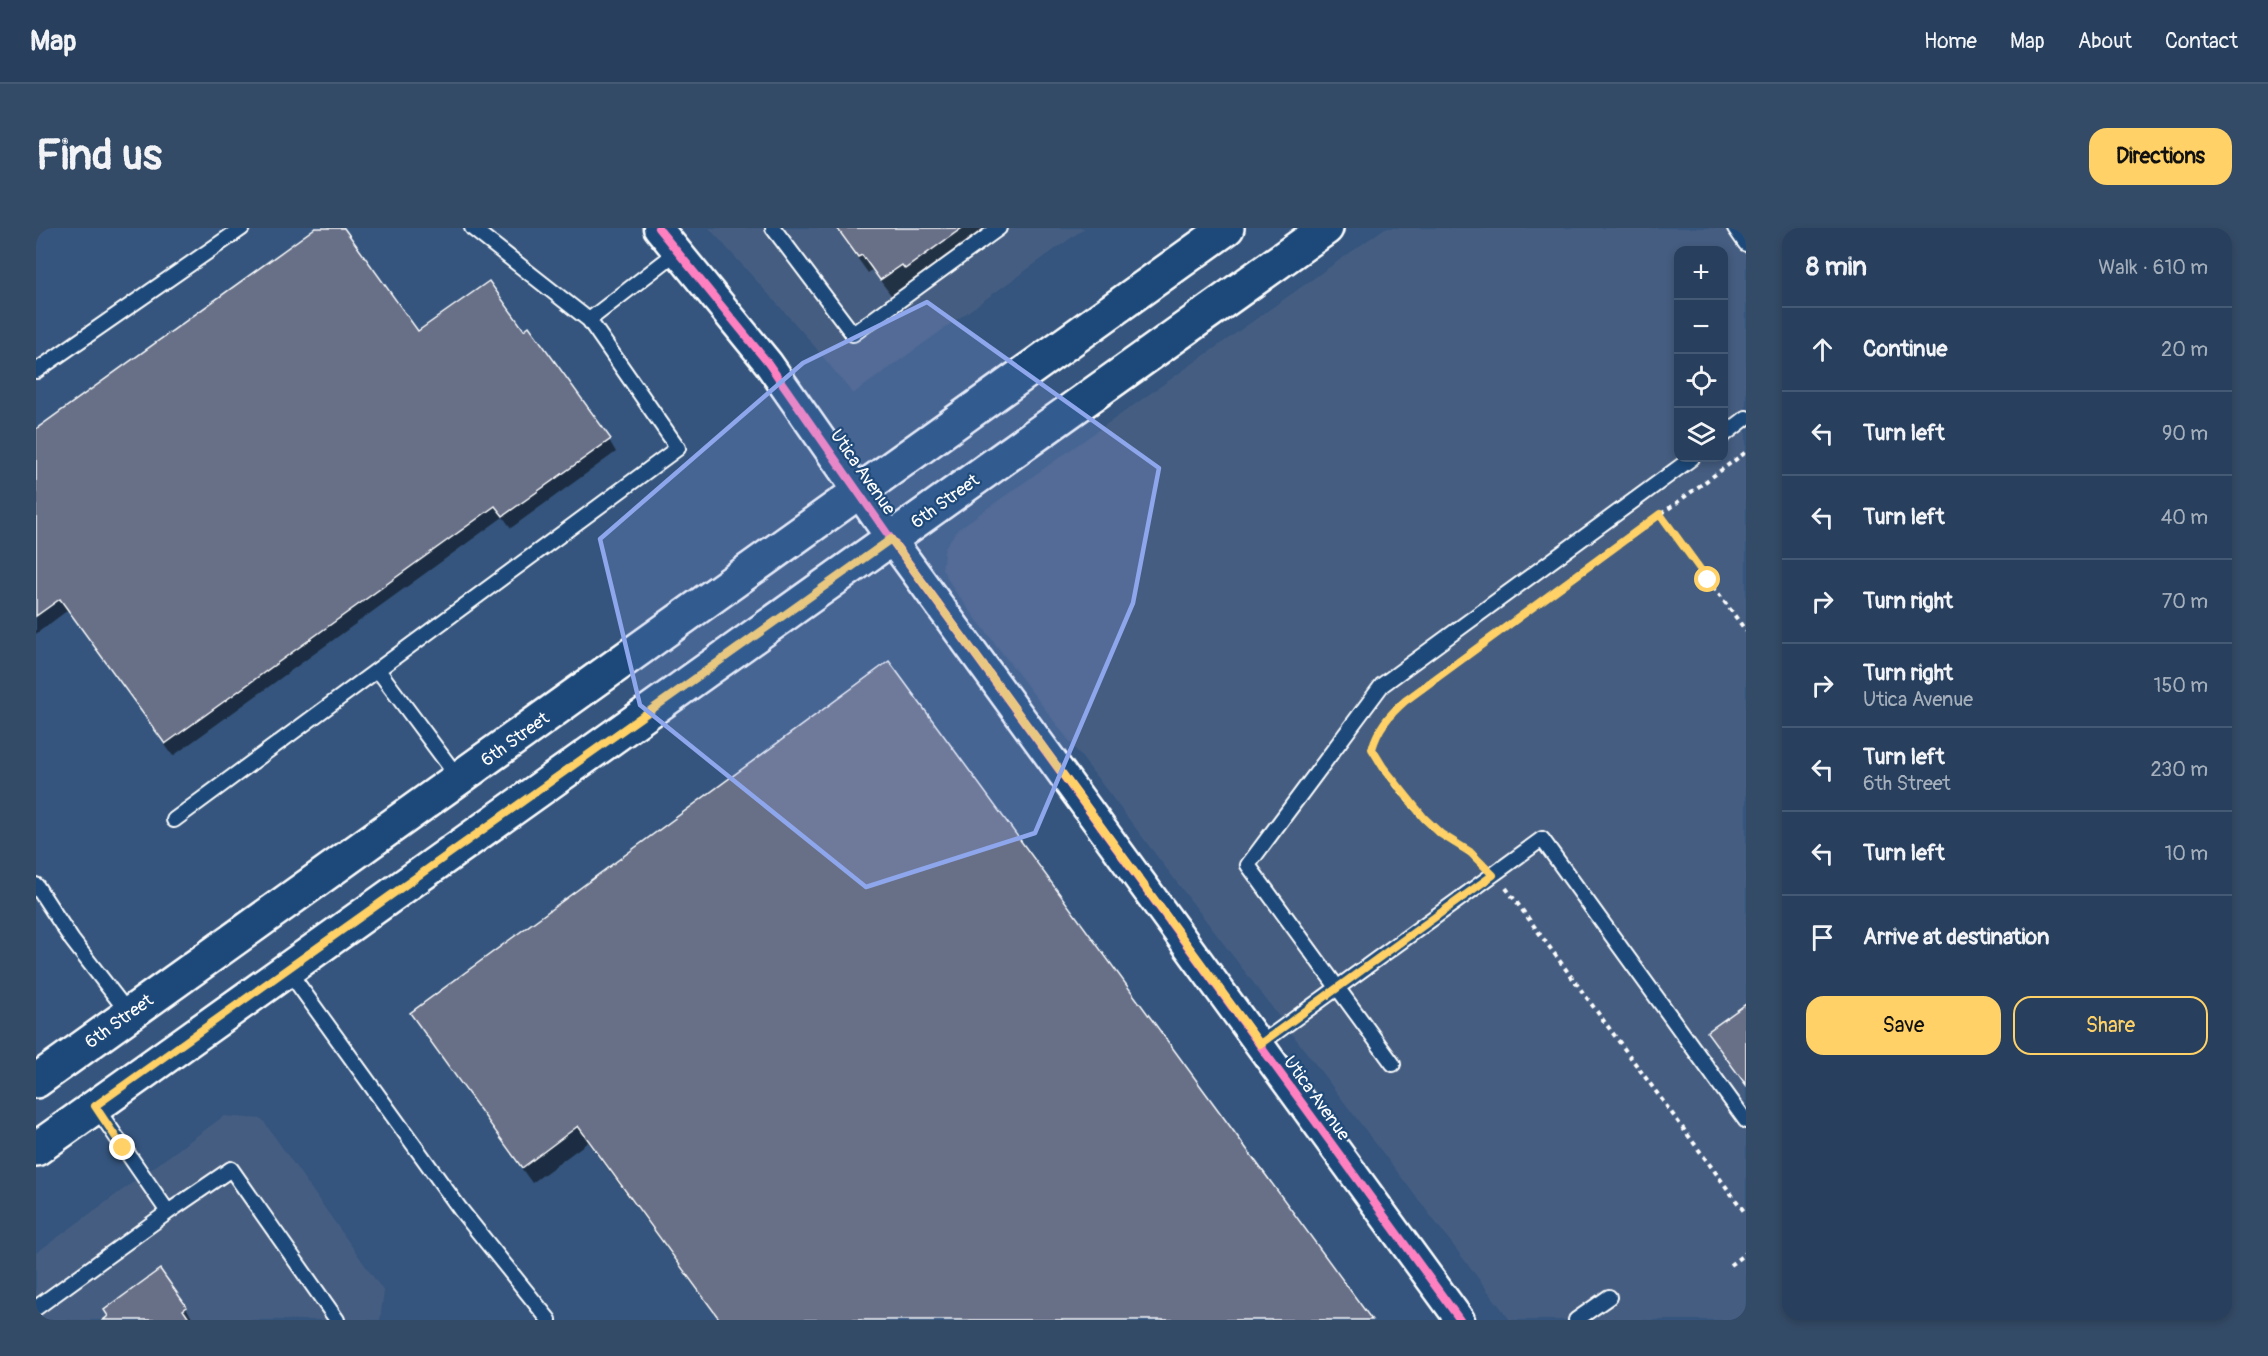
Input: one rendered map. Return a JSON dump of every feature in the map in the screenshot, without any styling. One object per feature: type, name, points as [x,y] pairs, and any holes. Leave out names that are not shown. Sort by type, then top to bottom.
[{"type":"main road","name":"6th Street","points":[[36,1081],[1227,228]]},
{"type":"main road","name":"6th Street","points":[[36,1149],[1326,228]]},
{"type":"street","name":"Utica Avenue","points":[[658,228],[768,363],[891,539],[1460,1320]]},
{"type":"lane","points":[[36,371],[242,228]]},
{"type":"lane","points":[[174,820],[678,448],[589,320],[472,228]]},
{"type":"lane","points":[[773,228],[853,334],[999,228]]},
{"type":"lane","points":[[1735,228],[1746,244]]},
{"type":"lane","points":[[589,320],[677,252]]},
{"type":"lane","points":[[1728,432],[1746,418]]},
{"type":"lane","points":[[1393,1064],[1248,865],[1382,685],[1687,462]]},
{"type":"lane","points":[[378,670],[459,779]]},
{"type":"lane","points":[[1260,1044],[1542,839],[1746,1121]]},
{"type":"lane","points":[[36,885],[72,940],[129,1014]]},
{"type":"lane","points":[[287,969],[460,1209],[549,1320]]},
{"type":"lane","points":[[95,1106],[168,1212]]},
{"type":"lane","points":[[36,1308],[231,1169],[338,1320]]},
{"type":"lane","points":[[1576,1320],[1609,1297]]},
{"type":"path","points":[[1746,452],[1405,701],[1389,715],[1376,734],[1372,749],[1405,796],[1441,834],[1470,852],[1510,892],[1746,1214]]},
{"type":"path","points":[[1660,514],[1746,631]]},
{"type":"path","points":[[1730,1265],[1746,1253]]},
{"type":"highlighted area","points":[[927,302],[1159,468],[1133,603],[1035,833],[866,887],[640,705],[600,539],[803,363]]},
{"type":"shaded area","points":[[709,228],[1085,228],[853,394],[806,336]]},
{"type":"shaded area","points":[[1385,228],[1746,228],[1746,1320],[1510,1320],[955,591],[942,569],[945,547],[958,529]]},
{"type":"shaded area","points":[[224,1116],[262,1119],[384,1292],[380,1320],[36,1320],[36,1253]]},
{"type":"building","points":[[315,228],[344,228],[418,331],[489,281],[524,330],[529,326],[611,439],[503,516],[495,506],[165,744],[60,599],[36,616],[36,429]]},
{"type":"building","points":[[837,228],[962,228],[905,269],[902,265],[880,280],[862,255],[858,257]]},
{"type":"building","points":[[889,661],[1372,1320],[720,1320],[578,1126],[522,1168],[410,1013]]},
{"type":"building","points":[[1746,1004],[1746,1085],[1707,1032]]},
{"type":"building","points":[[160,1269],[187,1307],[183,1310],[190,1320],[103,1320],[108,1316],[104,1310]]},
{"type":"cycle path","points":[[658,228],[768,363],[891,539],[1460,1320]]},
{"type":"route","points":[[123,1148],[95,1106],[891,539],[1260,1044],[1493,875],[1470,852],[1441,834],[1424,818],[1383,767],[1372,749],[1376,734],[1389,715],[1660,514],[1708,580]]}]
